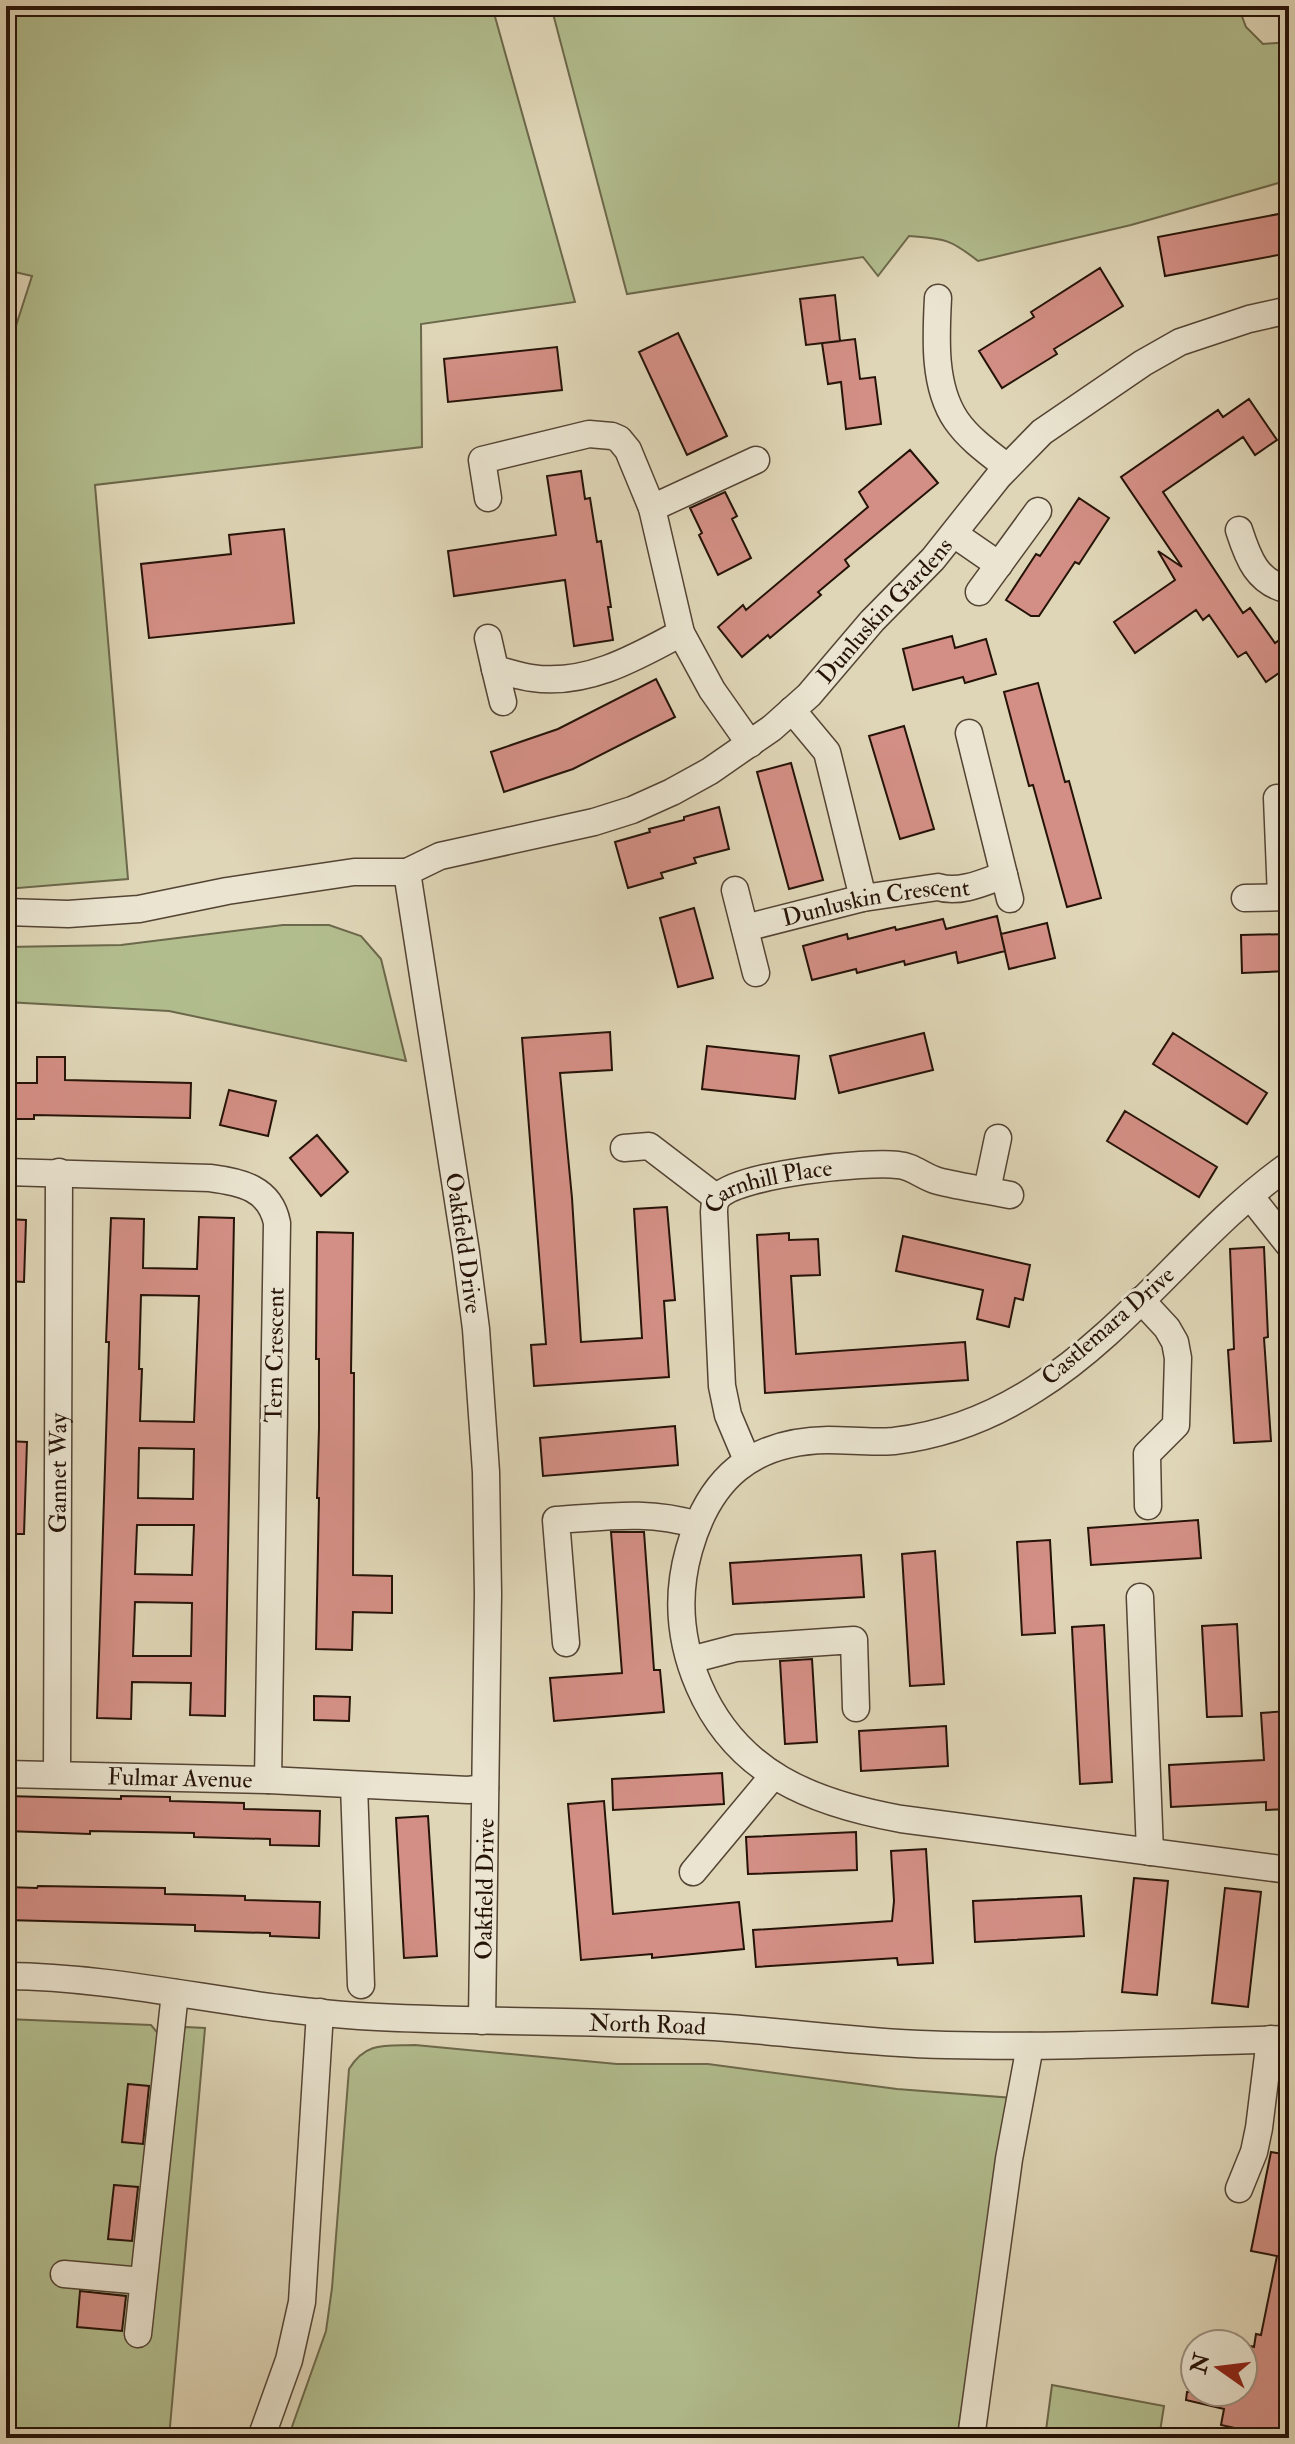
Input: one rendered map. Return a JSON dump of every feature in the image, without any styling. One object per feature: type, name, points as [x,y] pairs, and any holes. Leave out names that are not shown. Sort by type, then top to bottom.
[{"type":"street","points":[[938,298],[939,366],[947,402],[965,431],[1007,467]]},
{"type":"street","name":"Dunluskin Gardens","points":[[407,872],[440,856],[557,831],[632,810],[695,780],[750,744],[816,687],[872,621],[933,559],[1007,467],[1042,432],[1162,352],[1208,331],[1287,319]]},
{"type":"street","points":[[488,498],[482,460],[589,434],[605,434],[619,439],[652,508],[681,633],[712,690],[750,744]]},
{"type":"street","points":[[652,508],[756,460]]},
{"type":"street","points":[[979,592],[1038,511]]},
{"type":"street","points":[[1239,530],[1247,554],[1258,572],[1271,584],[1289,590]]},
{"type":"street","points":[[954,534],[999,565]]},
{"type":"street","points":[[495,669],[533,679],[580,678],[611,668],[681,633]]},
{"type":"street","points":[[488,638],[503,702]]},
{"type":"street","points":[[792,710],[827,752],[863,898]]},
{"type":"street","name":"Dunluskin Crescent","points":[[745,928],[863,898],[938,887],[945,890],[1007,887],[969,733]]},
{"type":"street","points":[[1245,898],[1285,897],[1277,798]]},
{"type":"street","points":[[6,912],[68,914],[139,909],[227,891],[341,874],[407,872]]},
{"type":"street","name":"Oakfield Drive","points":[[407,872],[476,1329],[486,1472],[488,1594],[482,2021]]},
{"type":"street","name":"Dunluskin Crescent","points":[[735,890],[756,973]]},
{"type":"street","name":"Carnhill Place","points":[[747,1460],[728,1415],[722,1386],[714,1212],[717,1198],[733,1188],[773,1177],[826,1168],[883,1164],[908,1167],[933,1179],[998,1192],[998,1138]]},
{"type":"street","points":[[624,1148],[649,1146],[717,1198]]},
{"type":"street","name":"Castlemara Drive","points":[[1289,1165],[1250,1196],[1075,1361],[1011,1403],[957,1428],[881,1442],[828,1440],[793,1443],[761,1453],[734,1469],[717,1489],[697,1525],[686,1563],[680,1601],[684,1639],[690,1660],[705,1698],[723,1729],[745,1753],[773,1776],[812,1795],[881,1815],[1289,1870]]},
{"type":"street","name":"Tern Crescent","points":[[6,1172],[236,1181],[258,1191],[275,1212],[268,1780]]},
{"type":"street","name":"Gannet Way","points":[[57,1775],[59,1172]]},
{"type":"street","points":[[1250,1196],[1289,1245]]},
{"type":"street","points":[[1141,1300],[1172,1335],[1178,1358],[1176,1425],[1147,1454],[1148,1506]]},
{"type":"street","points":[[566,1643],[556,1520],[648,1515],[697,1525]]},
{"type":"street","points":[[1140,1597],[1150,1852]]},
{"type":"street","points":[[690,1660],[736,1648],[854,1640],[856,1708]]},
{"type":"street","name":"Fulmar Avenue","points":[[6,1774],[268,1780],[468,1790],[485,1788]]},
{"type":"street","points":[[693,1872],[773,1776]]},
{"type":"street","points":[[354,1785],[361,1985]]},
{"type":"street","name":"North Road","points":[[6,1976],[87,1982],[320,2012],[482,2021],[714,2027],[945,2045],[1030,2046],[1280,2039]]},
{"type":"street","points":[[138,2334],[175,1993]]},
{"type":"street","points":[[261,2438],[289,2360],[302,2302],[320,2012]]},
{"type":"street","points":[[1239,2189],[1254,2152],[1280,2039]]},
{"type":"street","points":[[971,2438],[1005,2190],[1030,2046]]},
{"type":"street","points":[[64,2274],[143,2281]]},
{"type":"green space","points":[[6,6],[492,6],[575,302],[421,324],[422,447],[95,485],[128,879],[6,889],[6,357],[32,276],[6,270]]},
{"type":"green space","points":[[551,6],[1238,6],[1246,27],[1263,44],[1289,42],[1289,180],[1131,225],[978,261],[946,241],[909,236],[878,276],[863,257],[627,294]]},
{"type":"green space","points":[[283,925],[329,925],[361,936],[381,959],[406,1061],[169,1011],[6,1002],[6,947],[121,945]]},
{"type":"green space","points":[[6,2019],[151,2025],[161,2037],[175,2038],[186,2027],[205,2028],[169,2438],[6,2438]]},
{"type":"green space","points":[[415,2045],[617,2064],[708,2064],[897,2089],[1013,2098],[957,2438],[288,2438],[326,2331],[349,2069],[370,2049]]},
{"type":"green space","points":[[1052,2385],[1164,2406],[1159,2438],[1045,2438]]},
{"type":"building","points":[[1289,212],[1289,253],[1165,276],[1158,237]]},
{"type":"building","points":[[1100,268],[1123,306],[1054,349],[1057,354],[1002,388],[979,351],[1034,317],[1031,312]]},
{"type":"building","points":[[835,295],[840,341],[806,345],[800,299]]},
{"type":"building","points":[[678,333],[727,436],[687,455],[639,352]]},
{"type":"building","points":[[855,339],[860,379],[875,377],[881,424],[846,429],[841,382],[828,384],[822,343]]},
{"type":"building","points":[[557,347],[562,390],[448,402],[444,359]]},
{"type":"building","points":[[1249,399],[1277,440],[1255,455],[1243,437],[1163,492],[1243,613],[1250,608],[1275,643],[1289,633],[1289,666],[1266,682],[1246,652],[1238,657],[1209,615],[1203,620],[1196,610],[1135,653],[1114,622],[1175,580],[1158,551],[1182,567],[1121,477],[1218,410],[1223,417]]},
{"type":"building","points":[[910,450],[938,483],[845,560],[849,566],[818,592],[821,595],[742,657],[718,627],[743,605],[746,610],[868,507],[859,492]]},
{"type":"building","points":[[581,471],[585,499],[590,498],[597,542],[601,541],[613,640],[574,646],[565,580],[454,596],[448,551],[556,535],[547,476]]},
{"type":"building","points":[[725,492],[737,516],[732,519],[751,558],[718,575],[690,508]]},
{"type":"building","points":[[1079,498],[1109,518],[1039,616],[1031,616],[1006,600]]},
{"type":"building","points":[[284,529],[294,623],[149,638],[141,564],[231,554],[229,535]]},
{"type":"building","points":[[952,636],[955,648],[986,639],[996,674],[965,683],[963,677],[913,690],[903,649]]},
{"type":"building","points":[[656,679],[675,717],[573,769],[504,792],[491,752],[558,729]]},
{"type":"building","points":[[1038,683],[1101,898],[1067,907],[1033,785],[1029,786],[1004,692]]},
{"type":"building","points":[[904,726],[934,829],[900,839],[869,736]]},
{"type":"building","points":[[791,763],[823,880],[789,889],[757,772]]},
{"type":"building","points":[[719,807],[729,849],[694,858],[696,863],[661,873],[663,878],[628,888],[615,842]]},
{"type":"building","points":[[694,908],[713,978],[678,987],[660,918]]},
{"type":"building","points":[[997,916],[1005,951],[958,963],[956,952],[905,965],[904,961],[812,980],[803,946],[847,934],[848,939],[943,919],[946,929]]},
{"type":"building","points":[[1047,923],[1055,958],[1009,969],[1001,934]]},
{"type":"building","points":[[1289,934],[1289,971],[1242,973],[1241,935]]},
{"type":"building","points":[[610,1032],[612,1070],[560,1073],[581,1342],[642,1338],[634,1209],[667,1207],[675,1300],[664,1301],[669,1377],[534,1386],[531,1345],[546,1344],[522,1038]]},
{"type":"building","points":[[924,1033],[933,1070],[839,1093],[830,1056]]},
{"type":"building","points":[[1173,1033],[1267,1093],[1247,1124],[1153,1064]]},
{"type":"building","points":[[707,1046],[799,1056],[795,1099],[702,1089]]},
{"type":"building","points":[[37,1057],[65,1057],[65,1080],[191,1083],[190,1118],[34,1115],[34,1119],[6,1119],[6,1083],[37,1083]]},
{"type":"building","points":[[229,1090],[276,1101],[268,1136],[220,1125]]},
{"type":"building","points":[[1125,1111],[1217,1167],[1199,1197],[1107,1141]]},
{"type":"building","points":[[317,1135],[348,1172],[321,1196],[290,1158]]},
{"type":"building","points":[[199,1217],[234,1218],[225,1716],[190,1715],[191,1683],[132,1682],[131,1719],[97,1718],[111,1218],[144,1219],[143,1268],[197,1269]],"holes":[[[141,1295],[199,1296],[194,1422],[140,1421],[142,1369],[139,1369]],[[139,1448],[194,1449],[193,1499],[138,1498]],[[137,1525],[194,1525],[192,1575],[135,1574]],[[135,1602],[192,1603],[191,1656],[133,1656]]]},
{"type":"building","points":[[6,1219],[26,1220],[24,1282],[6,1281]]},
{"type":"building","points":[[317,1232],[353,1233],[353,1575],[392,1576],[392,1613],[353,1612],[352,1650],[316,1649],[319,1498]]},
{"type":"building","points":[[789,1233],[789,1240],[818,1239],[820,1275],[791,1276],[796,1354],[965,1342],[968,1380],[765,1393],[757,1235]]},
{"type":"building","points":[[903,1236],[1030,1265],[1023,1300],[1015,1298],[1009,1327],[977,1319],[983,1290],[896,1271]]},
{"type":"building","points":[[1264,1247],[1268,1337],[1264,1338],[1271,1441],[1234,1443],[1228,1350],[1234,1349],[1230,1249]]},
{"type":"building","points":[[675,1426],[678,1465],[543,1476],[540,1438]]},
{"type":"building","points":[[6,1441],[27,1442],[24,1534],[6,1534]]},
{"type":"building","points":[[1198,1520],[1201,1558],[1091,1565],[1088,1528]]},
{"type":"building","points":[[611,1532],[644,1532],[654,1670],[660,1670],[664,1712],[554,1721],[550,1678],[622,1673]]},
{"type":"building","points":[[1050,1540],[1055,1633],[1022,1635],[1017,1542]]},
{"type":"building","points":[[935,1551],[944,1684],[910,1686],[902,1554]]},
{"type":"building","points":[[861,1555],[864,1597],[733,1604],[730,1563]]},
{"type":"building","points":[[1237,1624],[1242,1716],[1207,1717],[1202,1626]]},
{"type":"building","points":[[1104,1625],[1112,1782],[1080,1784],[1072,1627]]},
{"type":"building","points":[[812,1659],[817,1742],[785,1744],[780,1661]]},
{"type":"building","points":[[314,1696],[350,1697],[349,1721],[314,1720]]},
{"type":"building","points":[[1289,1711],[1289,1809],[1266,1810],[1266,1802],[1171,1807],[1169,1765],[1264,1760],[1261,1713]]},
{"type":"building","points":[[946,1726],[948,1766],[861,1771],[859,1731]]},
{"type":"building","points":[[722,1773],[724,1804],[613,1810],[612,1779]]},
{"type":"building","points":[[6,1796],[170,1797],[170,1801],[244,1803],[244,1809],[320,1811],[319,1846],[270,1845],[270,1839],[194,1837],[194,1833],[6,1831]]},
{"type":"building","points":[[604,1801],[613,1914],[739,1902],[744,1949],[652,1958],[652,1954],[581,1960],[568,1804]]},
{"type":"building","points":[[428,1816],[437,1956],[404,1958],[396,1818]]},
{"type":"building","points":[[856,1832],[857,1870],[748,1874],[746,1837]]},
{"type":"building","points":[[926,1849],[933,1963],[898,1965],[897,1958],[756,1967],[753,1930],[892,1921],[891,1851]]},
{"type":"building","points":[[1134,1878],[1168,1881],[1157,1995],[1122,1992]]},
{"type":"building","points":[[6,1887],[165,1888],[165,1894],[320,1902],[319,1938],[195,1931],[195,1925],[6,1920]]},
{"type":"building","points":[[1225,1888],[1261,1892],[1248,2007],[1212,2003]]},
{"type":"building","points":[[1081,1896],[1084,1936],[975,1942],[973,1901]]},
{"type":"building","points":[[128,2084],[149,2086],[143,2144],[122,2142]]},
{"type":"building","points":[[1271,2152],[1289,2155],[1289,2438],[1252,2438],[1253,2432],[1221,2425],[1224,2409],[1220,2408],[1259,2408],[1259,2335],[1277,2256],[1251,2251]]},
{"type":"building","points":[[114,2185],[138,2187],[132,2241],[108,2239]]},
{"type":"building","points":[[80,2291],[126,2296],[122,2331],[77,2327]]}]
